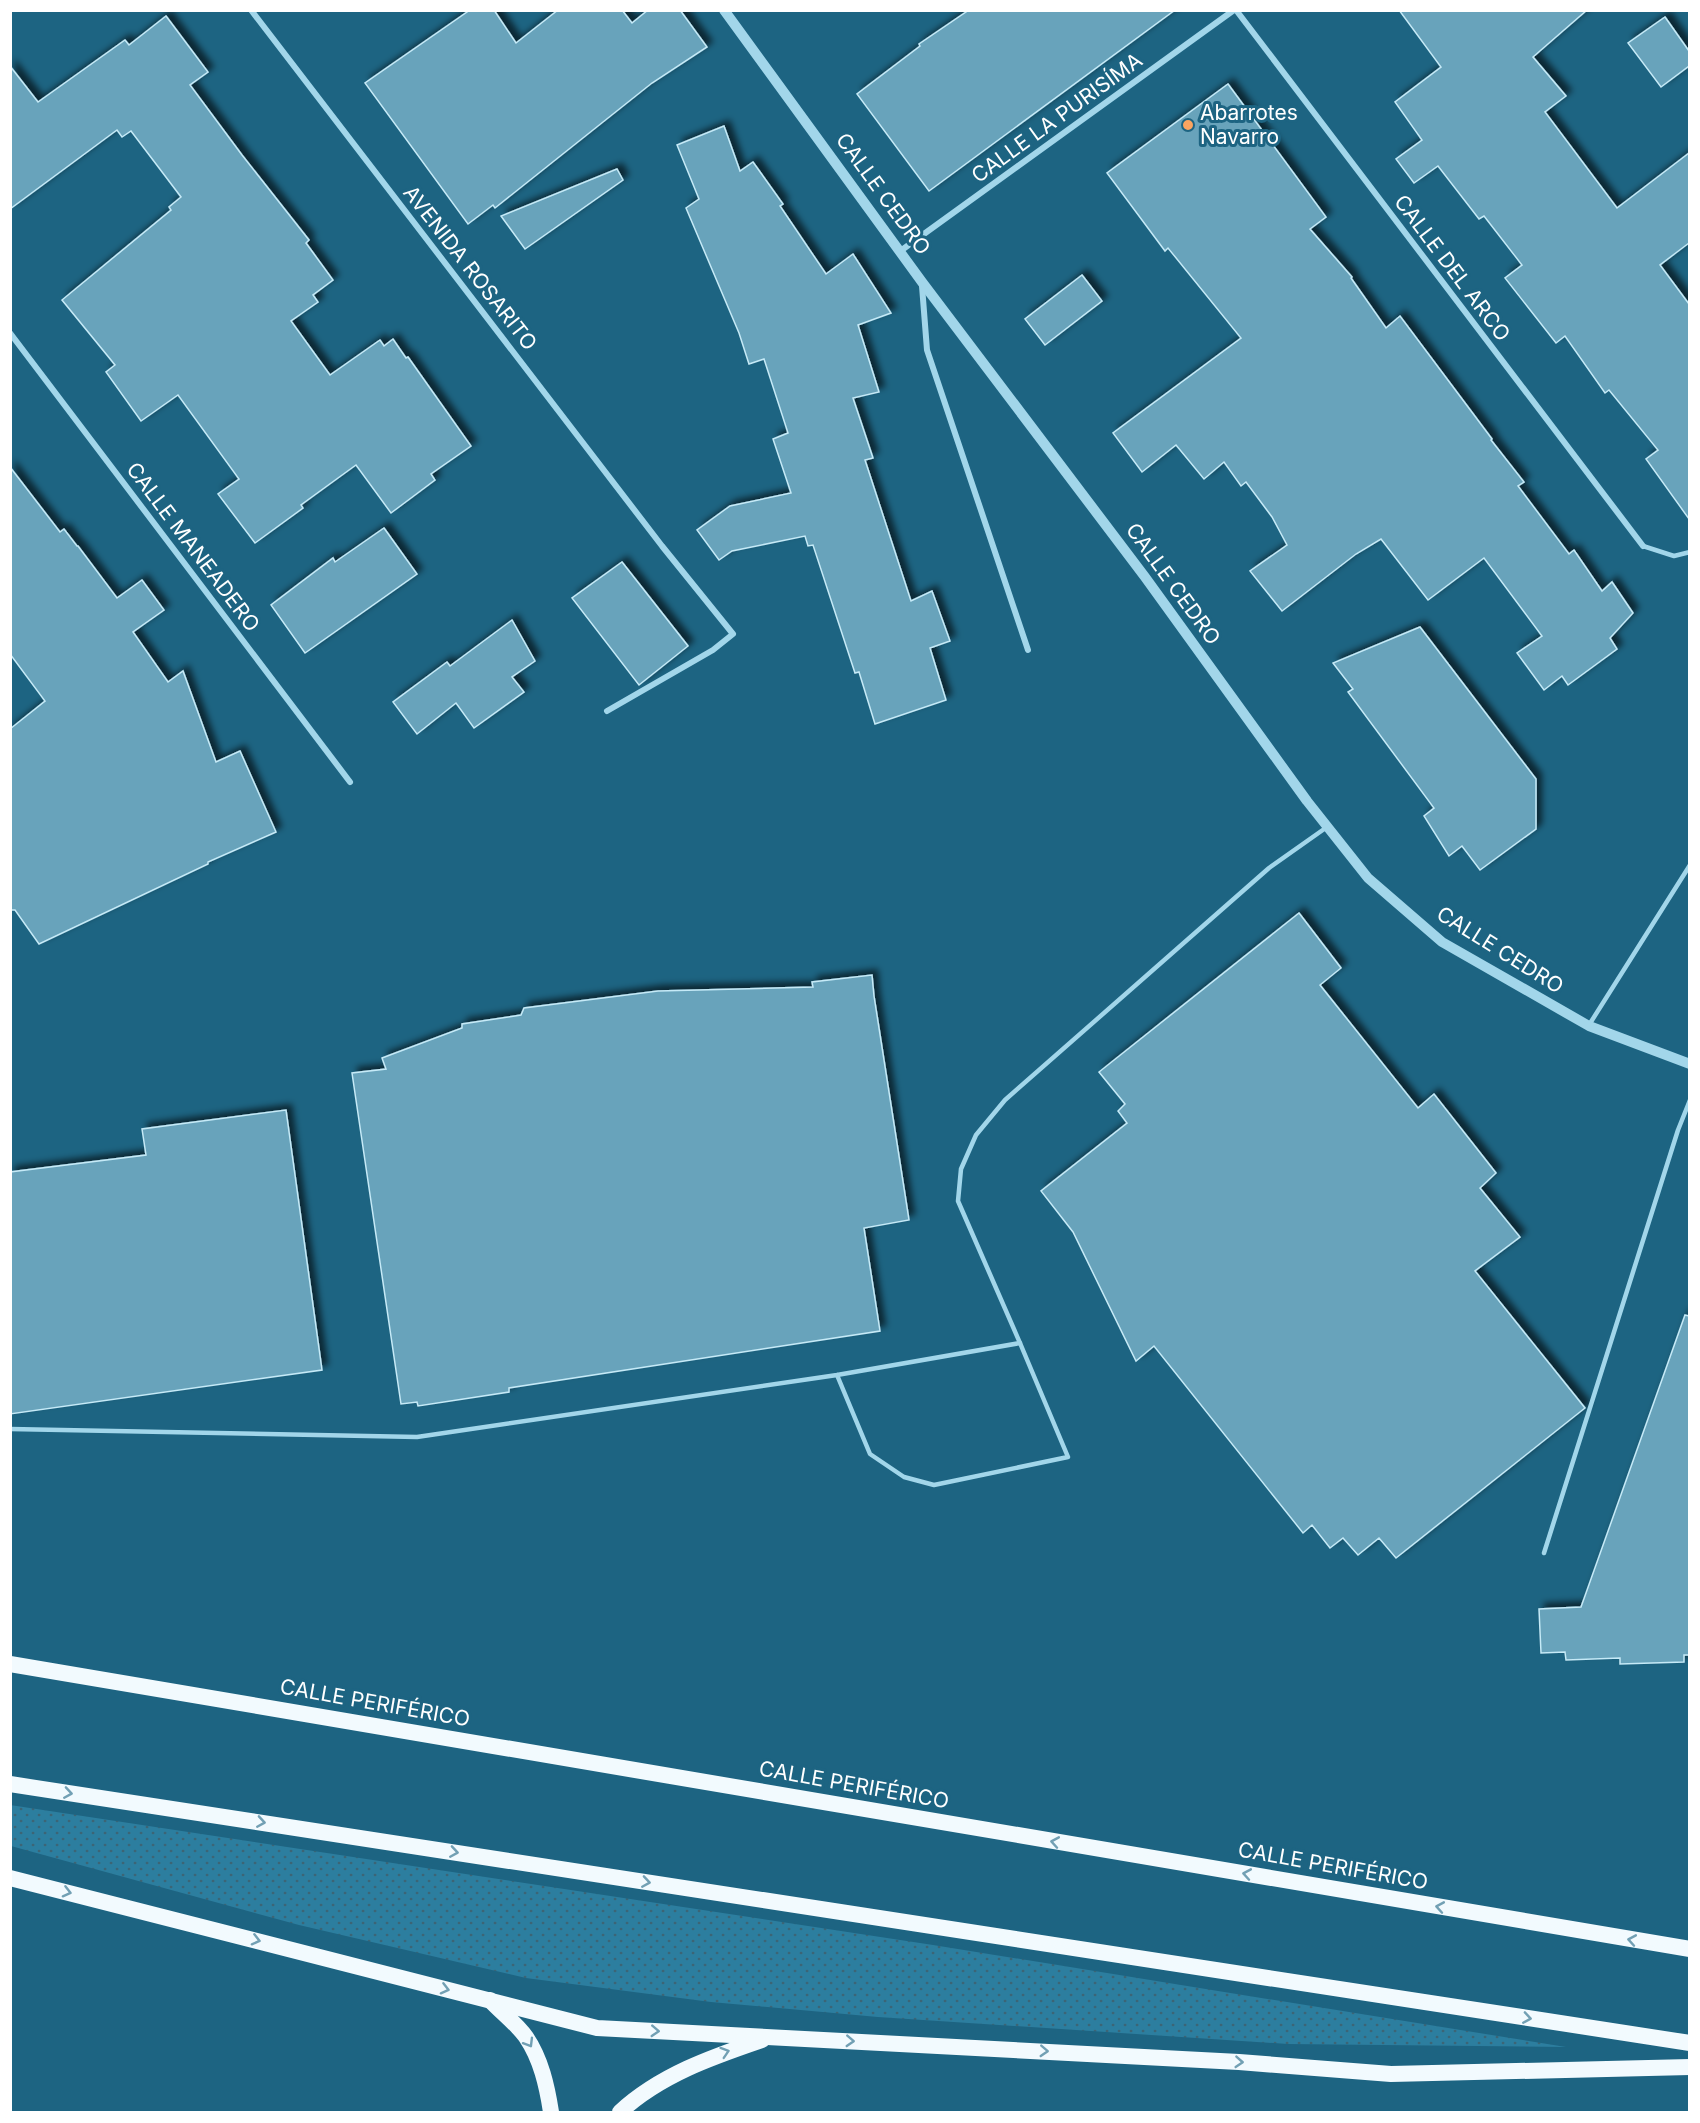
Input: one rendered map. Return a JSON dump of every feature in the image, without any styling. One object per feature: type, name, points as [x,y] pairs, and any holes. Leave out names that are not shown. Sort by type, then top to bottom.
[{"type":"highway","name":"CALLE PERIFÉRICO","points":[[10,1664],[1689,1949]]},
{"type":"highway","points":[[10,1784],[1689,2043]]},
{"type":"highway","points":[[10,1878],[597,2028],[1227,2061],[1391,2074],[1689,2067]]},
{"type":"highway","points":[[489,2000],[530,2044],[538,2060],[548,2092],[551,2112]]},
{"type":"highway","points":[[620,2112],[661,2083],[706,2059],[773,2037]]},
{"type":"street","name":"AVENIDA ROSARITO","points":[[251,10],[662,546],[734,634],[713,650],[607,711]]},
{"type":"street","name":"CALLE CEDRO","points":[[724,10],[899,252],[1145,577],[1327,827],[1368,878],[1442,942],[1589,1026],[1689,1064]]},
{"type":"street","name":"CALLE LA PURISÍMA","points":[[899,252],[1235,10]]},
{"type":"street","name":"CALLE DEL ARCO","points":[[1235,10],[1643,546]]},
{"type":"street","points":[[922,282],[927,350],[1028,650]]},
{"type":"street","name":"CALLE MANEADERO","points":[[10,333],[350,782]]},
{"type":"lane","points":[[1643,546],[1674,556],[1689,552]]},
{"type":"lane","points":[[837,1375],[870,1454],[904,1477],[934,1485],[1068,1457],[958,1201],[961,1169],[976,1134],[1005,1100],[1269,868],[1327,827]]},
{"type":"lane","points":[[1589,1026],[1689,865]]},
{"type":"lane","points":[[1545,1553],[1689,1100]]},
{"type":"lane","points":[[10,1429],[417,1437],[837,1375],[1020,1343]]},
{"type":"shaded area","points":[[10,1805],[933,1945],[1566,2047],[1288,2044],[878,2017],[711,2002],[526,1978],[299,1925],[11,1846]]},
{"type":"building","points":[[470,10],[494,10],[516,43],[558,10],[622,10],[632,23],[648,10],[680,10],[707,47],[652,83],[495,208],[493,205],[468,224],[365,83]]},
{"type":"building","points":[[969,10],[1175,10],[929,191],[857,94],[920,46],[919,44]]},
{"type":"building","points":[[1399,10],[1587,10],[1533,57],[1566,96],[1545,112],[1617,208],[1689,153],[1689,243],[1660,265],[1689,304],[1689,519],[1646,459],[1658,450],[1609,390],[1605,393],[1565,336],[1556,343],[1505,278],[1522,265],[1484,216],[1479,219],[1438,166],[1414,183],[1396,159],[1422,140],[1395,102],[1441,67]]},
{"type":"building","points":[[166,16],[208,72],[190,85],[309,240],[306,243],[333,280],[313,295],[318,302],[291,321],[330,375],[380,340],[384,346],[393,339],[471,446],[431,474],[435,480],[391,513],[356,465],[301,505],[303,508],[255,543],[218,494],[239,479],[178,395],[141,421],[106,372],[115,365],[62,300],[171,210],[169,207],[181,197],[131,131],[122,137],[117,130],[10,209],[10,66],[38,102],[125,40],[129,45]]},
{"type":"building","points":[[1665,17],[1689,51],[1689,66],[1661,87],[1628,43]]},
{"type":"building","points":[[1228,84],[1326,217],[1310,229],[1352,277],[1386,328],[1400,316],[1524,482],[1518,486],[1569,554],[1574,550],[1602,591],[1612,582],[1633,613],[1610,638],[1617,649],[1568,685],[1562,676],[1544,690],[1517,653],[1542,636],[1484,558],[1428,600],[1381,539],[1356,554],[1282,611],[1250,571],[1287,545],[1272,517],[1246,482],[1241,486],[1224,462],[1204,479],[1176,445],[1142,472],[1113,433],[1241,338],[1168,248],[1165,251],[1107,173]]},
{"type":"building","points":[[724,126],[740,171],[753,162],[783,204],[780,206],[826,274],[853,254],[891,313],[858,325],[879,392],[853,398],[873,458],[865,460],[911,601],[932,591],[950,641],[930,648],[946,700],[875,724],[859,672],[855,673],[813,545],[808,546],[805,536],[732,551],[719,560],[697,530],[730,506],[791,493],[773,439],[788,433],[764,359],[749,364],[739,333],[686,208],[699,199],[677,145]]},
{"type":"building","points":[[617,169],[623,180],[525,249],[501,216]]},
{"type":"building","points":[[1082,275],[1102,301],[1045,345],[1025,319]]},
{"type":"building","points":[[10,467],[60,532],[64,529],[78,546],[117,598],[142,580],[164,610],[133,632],[168,682],[183,671],[216,762],[240,751],[276,832],[208,862],[39,944],[15,910],[10,910],[10,729],[45,701],[10,654]]},
{"type":"building","points":[[384,528],[417,574],[305,653],[271,605],[333,558],[335,562]]},
{"type":"building","points":[[622,562],[688,646],[639,685],[572,598]]},
{"type":"building","points":[[512,620],[535,661],[512,677],[524,692],[474,728],[456,703],[417,734],[393,702],[447,662],[450,666]]},
{"type":"building","points":[[1420,627],[1536,779],[1536,829],[1480,870],[1462,846],[1449,856],[1424,816],[1434,808],[1348,692],[1353,689],[1333,663]]},
{"type":"building","points":[[1299,913],[1341,968],[1320,985],[1418,1108],[1434,1094],[1496,1173],[1480,1188],[1520,1237],[1475,1271],[1585,1408],[1396,1558],[1379,1538],[1358,1555],[1343,1538],[1330,1548],[1312,1525],[1303,1533],[1154,1346],[1136,1361],[1073,1232],[1041,1191],[1127,1123],[1118,1111],[1125,1104],[1099,1072]]},
{"type":"building","points":[[872,975],[909,1220],[864,1228],[880,1331],[509,1388],[509,1392],[418,1406],[417,1402],[401,1404],[352,1073],[386,1069],[382,1058],[462,1028],[462,1024],[521,1015],[524,1008],[658,991],[813,987],[812,982]]},
{"type":"building","points":[[286,1110],[322,1370],[10,1414],[10,1172],[146,1155],[142,1129]]},
{"type":"building","points":[[1685,1315],[1689,1316],[1689,1655],[1684,1655],[1684,1662],[1620,1664],[1620,1658],[1566,1660],[1565,1652],[1541,1653],[1539,1609],[1581,1607]]},
{"type":"place","name":"Abarrotes Navarro","points":[[1188,125]]}]
